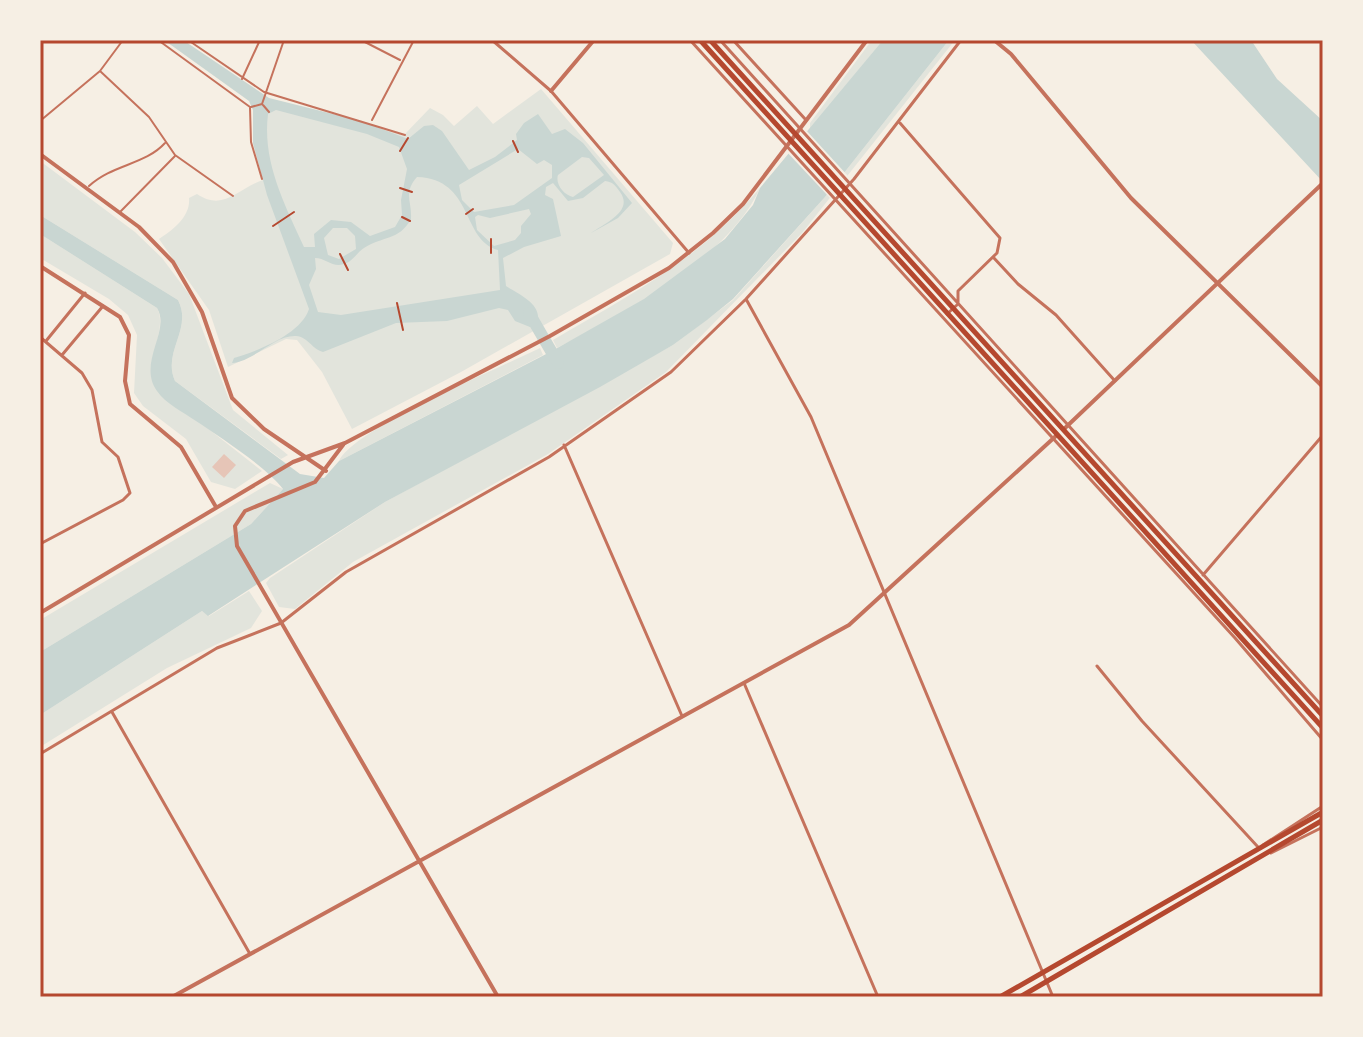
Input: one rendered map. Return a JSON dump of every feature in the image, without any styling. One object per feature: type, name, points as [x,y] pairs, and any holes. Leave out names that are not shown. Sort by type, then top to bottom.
[{"type":"main road","points":[[700,40],[754,94],[951,311],[1323,728]]},
{"type":"main road","points":[[710,40],[754,94]]},
{"type":"main road","points":[[1060,432],[1201,577],[1323,716]]},
{"type":"main road","points":[[1020,997],[1323,812]]},
{"type":"main road","points":[[1000,997],[1323,820]]},
{"type":"street","points":[[492,40],[551,91],[689,253]]},
{"type":"street","points":[[551,91],[594,40]]},
{"type":"street","points":[[690,40],[754,94],[951,311],[1060,432],[1323,740]]},
{"type":"street","points":[[720,40],[754,94]]},
{"type":"street","points":[[733,40],[806,120]]},
{"type":"street","points":[[40,613],[293,462],[345,443],[550,336],[689,253],[743,204],[867,40]]},
{"type":"street","points":[[40,754],[217,648],[281,623],[346,572],[564,445],[671,372],[746,299],[900,123],[961,40]]},
{"type":"street","points":[[994,40],[1011,54],[1131,198],[1323,387]]},
{"type":"street","points":[[900,123],[994,229],[1001,246],[958,291],[951,311]]},
{"type":"street","points":[[40,154],[155,242],[189,286],[209,329],[225,384],[240,408],[324,473]]},
{"type":"street","points":[[172,997],[849,625],[886,595],[1321,184]]},
{"type":"street","points":[[993,257],[1018,284],[1056,315],[1115,381]]},
{"type":"street","points":[[40,266],[120,317],[129,335],[125,381],[130,404],[181,447],[216,507]]},
{"type":"street","points":[[46,341],[85,293]]},
{"type":"street","points":[[746,299],[811,417],[1053,997]]},
{"type":"street","points":[[62,355],[104,304]]},
{"type":"street","points":[[40,337],[82,373],[92,390],[102,442],[118,457],[130,493],[123,500],[40,544]]},
{"type":"street","points":[[1323,435],[1201,577],[1323,707]]},
{"type":"street","points":[[345,443],[315,482],[245,511],[235,526],[237,546],[498,997]]},
{"type":"street","points":[[564,445],[682,716]]},
{"type":"street","points":[[1097,666],[1142,721],[1262,852]]},
{"type":"street","points":[[744,683],[878,997]]},
{"type":"street","points":[[112,712],[250,954]]},
{"type":"street","points":[[1262,852],[1266,840],[1323,806]]},
{"type":"street","points":[[1262,852],[1280,851],[1323,827]]},
{"type":"lane","points":[[40,121],[100,71],[123,40]]},
{"type":"lane","points":[[158,40],[250,107]]},
{"type":"lane","points":[[188,40],[264,92],[371,122],[406,136]]},
{"type":"lane","points":[[242,79],[260,40]]},
{"type":"lane","points":[[262,104],[284,40]]},
{"type":"lane","points":[[361,40],[401,61]]},
{"type":"lane","points":[[371,122],[414,40]]},
{"type":"lane","points":[[100,71],[149,117],[175,155],[233,196]]},
{"type":"lane","points":[[250,107],[262,104]]},
{"type":"lane","points":[[262,104],[269,112]]},
{"type":"lane","points":[[250,107],[251,142],[262,179]]},
{"type":"lane","points":[[85,189],[105,172],[156,153],[166,142]]},
{"type":"lane","points":[[119,213],[175,155]]},
{"type":"path","points":[[400,151],[406,136]]},
{"type":"path","points":[[513,141],[518,152]]},
{"type":"path","points":[[400,188],[412,192]]},
{"type":"path","points":[[466,214],[473,209]]},
{"type":"path","points":[[273,226],[294,212]]},
{"type":"path","points":[[402,217],[410,221]]},
{"type":"path","points":[[491,239],[491,253]]},
{"type":"path","points":[[340,254],[348,270]]},
{"type":"path","points":[[397,303],[403,330]]},
{"type":"shaded area","points":[[164,40],[183,40],[269,98],[361,121],[408,139],[424,126],[433,125],[442,131],[469,170],[495,157],[517,140],[516,134],[524,123],[538,114],[552,134],[565,129],[583,143],[632,203],[618,218],[591,233],[621,211],[623,199],[615,186],[605,181],[583,198],[568,201],[553,183],[546,187],[545,195],[553,199],[561,236],[524,247],[503,258],[506,286],[534,306],[537,325],[530,327],[515,321],[508,310],[499,308],[447,321],[396,323],[323,352],[300,337],[288,337],[249,358],[232,363],[234,358],[288,334],[309,309],[267,195],[253,143],[253,110],[249,101]],"holes":[[[276,110],[367,134],[399,147],[407,169],[401,200],[402,215],[395,227],[370,236],[351,222],[331,220],[314,234],[315,247],[304,247],[277,183],[267,132],[268,114]],[[518,149],[537,164],[544,160],[552,165],[552,178],[514,205],[474,212],[462,200],[459,185]],[[582,157],[589,158],[604,175],[573,197],[561,189],[558,175]],[[417,177],[435,180],[458,198],[478,235],[498,250],[500,290],[341,315],[318,312],[309,285],[316,269],[315,258],[336,265],[343,264],[371,244],[396,235],[411,219],[410,188]],[[529,209],[531,214],[515,240],[494,246],[477,230],[475,217],[490,218]],[[333,228],[347,228],[355,236],[356,249],[339,259],[328,255],[324,238]]]},
{"type":"shaded area","points":[[872,40],[883,40],[810,130],[810,123]]},
{"type":"shaded area","points":[[883,40],[949,40],[825,197],[733,299],[707,320],[673,345],[600,387],[385,502],[208,616],[202,611],[40,715],[40,652],[251,524],[283,489],[254,462],[161,396],[152,380],[151,369],[160,327],[157,308],[40,234],[40,215],[178,300],[182,321],[172,360],[175,381],[300,474],[324,478],[339,461],[552,351],[644,299],[725,239],[753,205],[760,188]]},
{"type":"shaded area","points":[[949,40],[955,40],[802,233],[666,372],[548,454],[353,562],[295,609],[279,607],[266,583],[270,578],[385,502],[673,345],[733,300],[825,197]]},
{"type":"shaded area","points":[[1191,40],[1251,40],[1277,79],[1323,121],[1323,182]]},
{"type":"shaded area","points":[[541,89],[673,243],[670,254],[461,372],[352,429],[322,372],[297,340],[286,339],[228,367],[209,310],[159,239],[184,217],[189,198],[197,194],[215,201],[223,200],[263,180],[253,143],[269,102],[404,135],[430,108],[454,126],[477,106],[493,124]]},
{"type":"shaded area","points":[[40,161],[135,232],[162,258],[189,294],[233,410],[288,455],[281,459],[175,381],[172,360],[182,321],[178,300],[40,215]]},
{"type":"shaded area","points":[[760,188],[745,214],[699,261],[642,301],[557,348],[553,340],[638,290],[689,255],[713,236]]},
{"type":"shaded area","points":[[40,234],[157,308],[160,325],[153,366],[155,387],[262,471],[235,489],[211,482],[186,439],[143,406],[134,393],[137,335],[128,315],[109,299],[40,258]]},
{"type":"shaded area","points":[[540,348],[543,355],[339,461],[351,447],[399,416]]},
{"type":"shaded area","points":[[270,483],[283,489],[251,524],[40,652],[40,620]]},
{"type":"shaded area","points":[[249,591],[262,611],[251,628],[167,668],[40,747],[40,715],[202,611],[209,616]]},
{"type":"pier","points":[[805,129],[848,176],[830,198],[785,150]]},
{"type":"building","points":[[224,454],[236,465],[224,478],[212,467]]},
{"type":"waterway","points":[[529,313],[558,363]]}]
